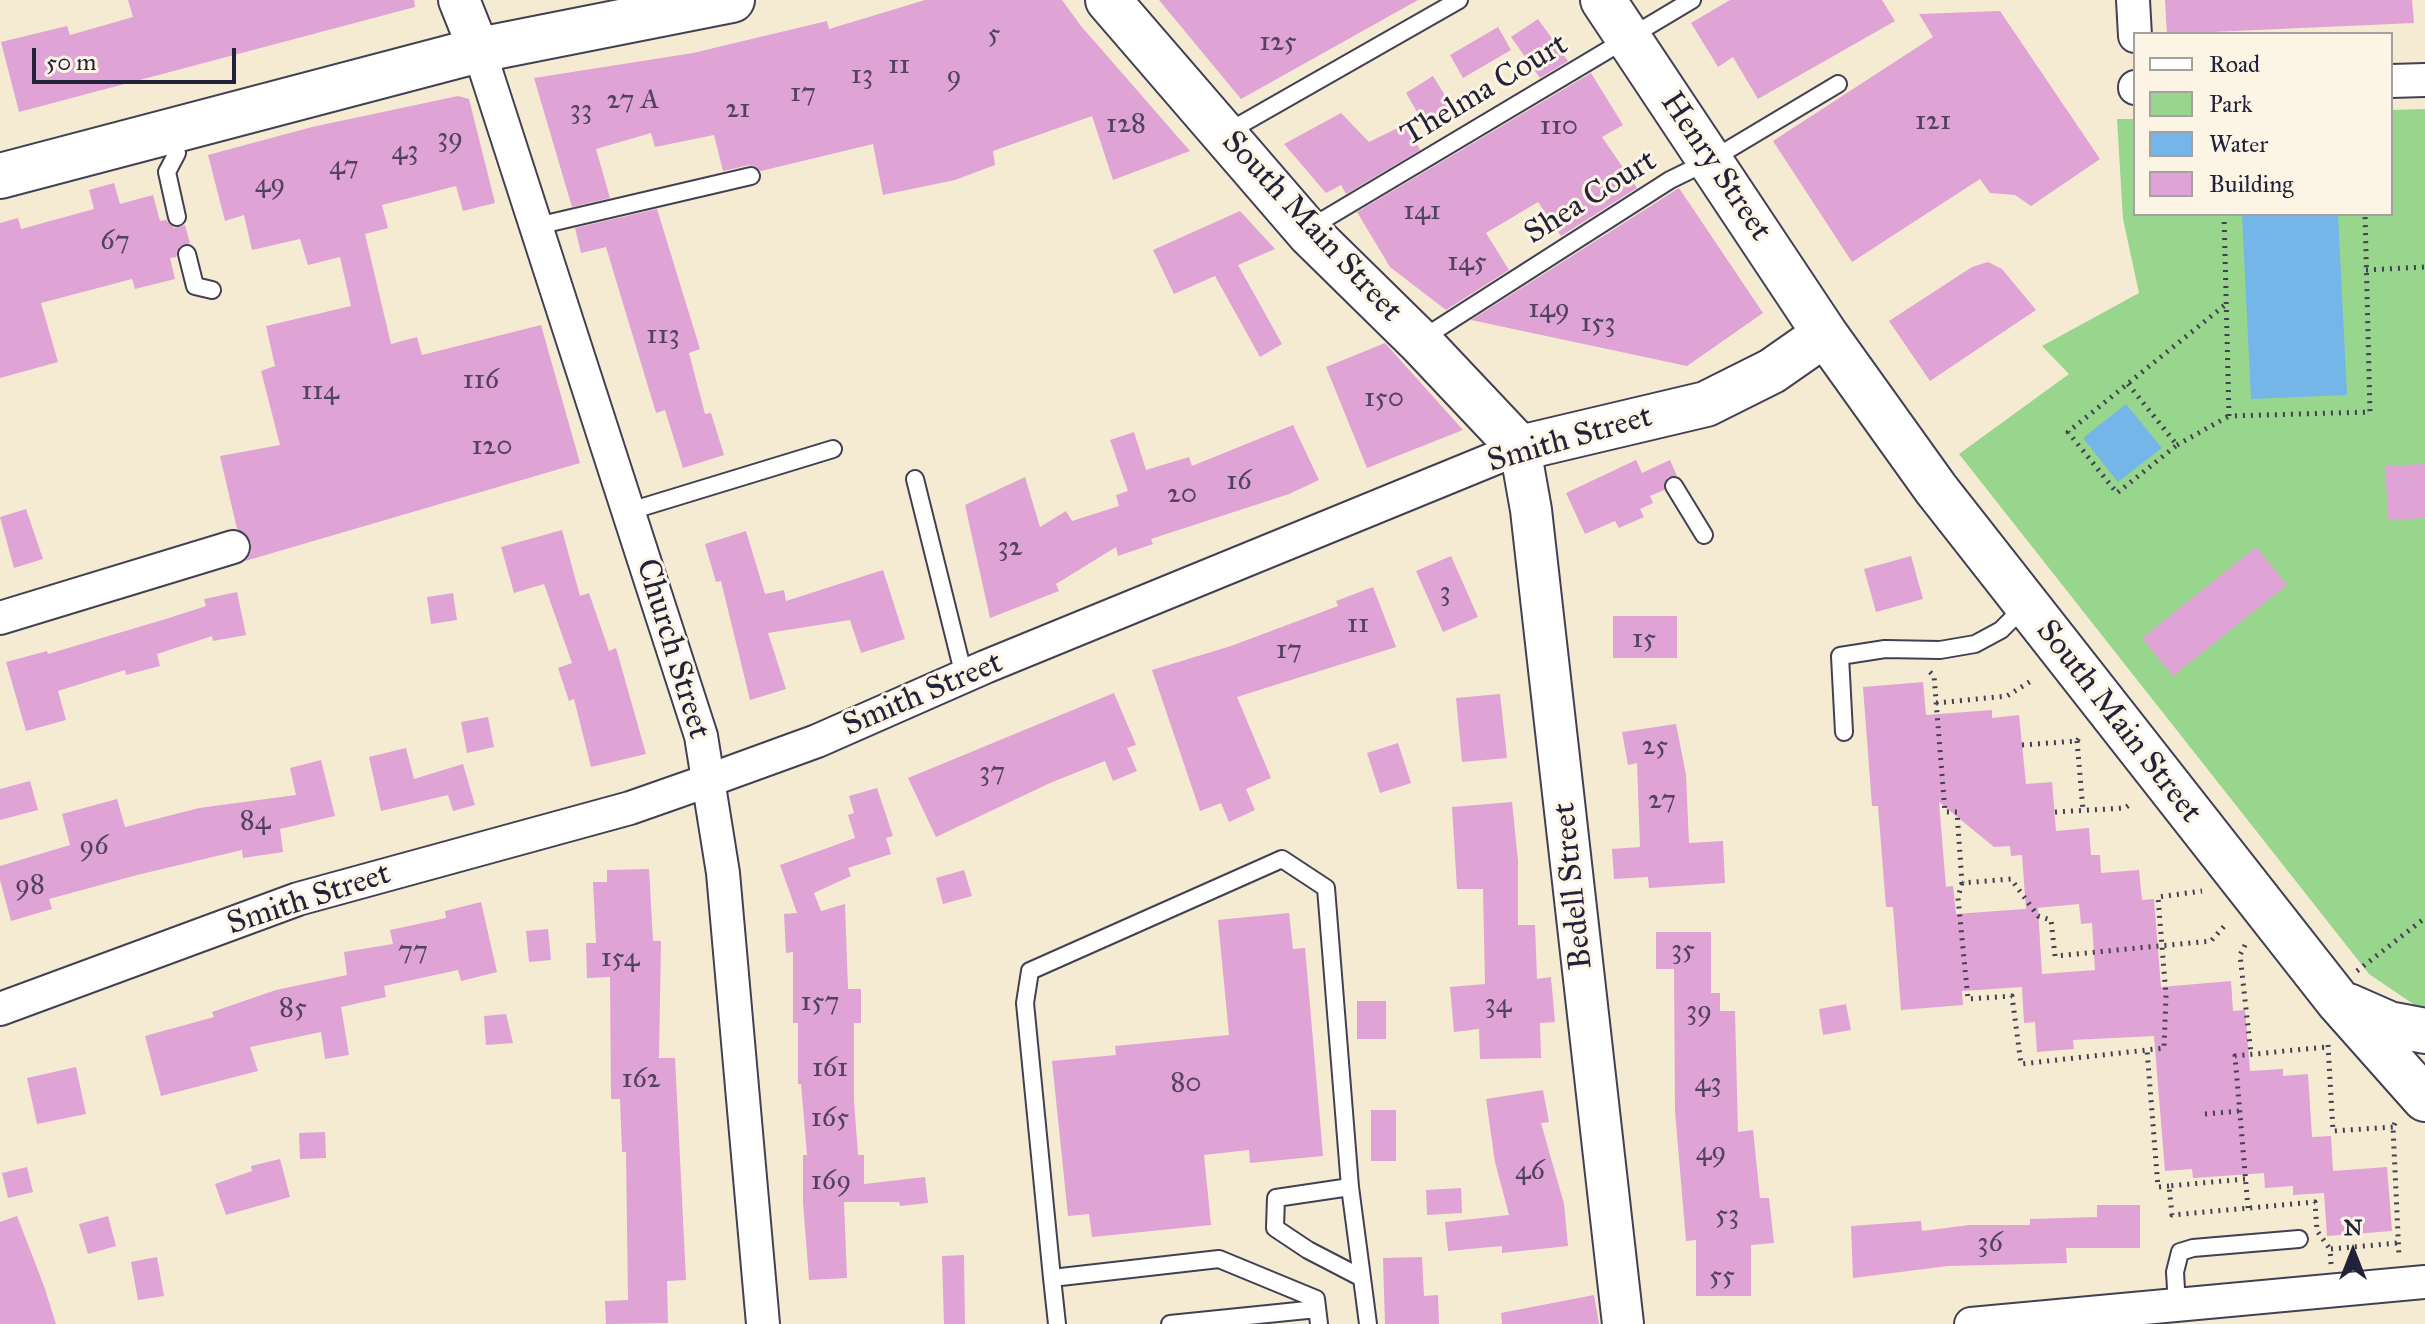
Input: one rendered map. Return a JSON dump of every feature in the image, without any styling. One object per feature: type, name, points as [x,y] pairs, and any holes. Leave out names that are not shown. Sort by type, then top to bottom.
[{"type":"main road","points":[[0,176],[479,50],[732,0]]},
{"type":"main road","name":"South Main Street","points":[[1108,0],[1307,230],[1419,341],[1520,448]]},
{"type":"main road","name":"Henry Street","points":[[1603,0],[1825,334]]},
{"type":"main road","name":"South Main Street","points":[[1825,334],[1936,489],[2334,996],[2404,1116]]},
{"type":"main road","name":"Smith Street","points":[[1520,448],[1706,404],[1772,371],[1825,334]]},
{"type":"main road","points":[[2334,996],[2389,1024],[2425,1031]]},
{"type":"street","name":"Church Street","points":[[459,0],[479,50],[537,226],[701,736],[723,873],[763,1324]]},
{"type":"street","points":[[2133,0],[2135,32]]},
{"type":"street","points":[[2393,81],[2425,80]]},
{"type":"street","name":"Smith Street","points":[[0,1009],[298,899],[630,808],[817,741],[964,676],[1520,448]]},
{"type":"street","name":"Bedell Street","points":[[1520,448],[1534,539],[1623,1324]]},
{"type":"street","points":[[0,618],[233,547]]},
{"type":"street","points":[[1971,1324],[2425,1282]]},
{"type":"lane","points":[[1223,135],[1459,0]]},
{"type":"lane","name":"Thelma Court","points":[[1307,230],[1692,0]]},
{"type":"lane","name":"Shea Court","points":[[1419,341],[1670,180],[1711,160],[1838,84]]},
{"type":"lane","points":[[177,153],[167,172],[177,217]]},
{"type":"lane","points":[[537,226],[751,176]]},
{"type":"lane","points":[[187,254],[195,286],[212,290]]},
{"type":"lane","points":[[630,511],[833,449]]},
{"type":"lane","points":[[915,479],[964,676]]},
{"type":"lane","points":[[1674,486],[1704,535]]},
{"type":"lane","points":[[1844,732],[1840,656],[1885,649],[1940,650],[1975,644],[2001,630],[2026,605]]},
{"type":"lane","points":[[1057,1324],[1025,1003],[1030,971],[1282,859],[1326,888],[1350,1187],[1368,1324]]},
{"type":"lane","points":[[1350,1187],[1276,1198],[1275,1228],[1308,1250],[1362,1278]]},
{"type":"lane","points":[[2177,1306],[2175,1272],[2180,1252],[2193,1248],[2299,1239]]},
{"type":"lane","points":[[1052,1278],[1219,1259],[1316,1299],[1318,1316],[1170,1324]]},
{"type":"path","points":[[2224,216],[2229,416]]},
{"type":"path","points":[[2226,305],[2068,432],[2117,493],[2177,445],[2229,416],[2370,412],[2365,216]]},
{"type":"path","points":[[2366,270],[2425,267]]},
{"type":"path","points":[[2128,384],[2177,445]]},
{"type":"path","points":[[1924,666],[1934,676],[1945,812],[1957,812],[1962,883],[1958,898],[1968,999],[2012,996],[2021,1064],[2164,1048],[2166,995],[2158,897],[2202,891]]},
{"type":"path","points":[[1936,703],[2007,696],[2034,679]]},
{"type":"path","points":[[2022,745],[2078,739],[2083,810]]},
{"type":"path","points":[[2055,812],[2125,808],[2132,803]]},
{"type":"path","points":[[1962,883],[2011,879],[2038,916],[2051,920],[2055,956],[2211,941],[2227,923]]},
{"type":"path","points":[[2334,996],[2425,918]]},
{"type":"path","points":[[2245,945],[2240,955],[2251,1054]]},
{"type":"path","points":[[2248,1208],[2235,1056],[2327,1046],[2333,1131],[2404,1116],[2398,1243],[2400,1262]]},
{"type":"path","points":[[2147,1050],[2158,1187],[2245,1179]]},
{"type":"path","points":[[2205,1114],[2240,1111]]},
{"type":"path","points":[[2169,1186],[2172,1215],[2315,1202],[2317,1231],[2330,1249],[2332,1267]]},
{"type":"path","points":[[2330,1249],[2398,1243]]},
{"type":"green space","points":[[2425,109],[2425,1012],[2369,974],[1959,454],[2069,374],[2042,346],[2139,293],[2123,219],[2117,119],[2133,119],[2133,216],[2393,216],[2393,110]]},
{"type":"water","points":[[2242,216],[2338,216],[2347,395],[2251,399]]},
{"type":"water","points":[[2126,404],[2162,448],[2118,482],[2083,438]]},
{"type":"building","points":[[128,0],[414,0],[415,7],[19,112],[1,42],[67,26],[70,35],[133,17]]},
{"type":"building","points":[[925,0],[1062,0],[1190,151],[1113,180],[1092,116],[993,151],[995,165],[955,180],[883,195],[873,144],[761,171],[749,165],[723,171],[714,135],[655,147],[651,133],[596,149],[610,198],[572,207],[534,78],[693,53],[827,21],[829,29]]},
{"type":"building","points":[[1159,0],[1418,0],[1241,99]]},
{"type":"building","points":[[1730,0],[1882,0],[1895,21],[1758,99],[1733,57],[1718,67],[1691,23]]},
{"type":"building","points":[[2165,0],[2412,0],[2414,23],[2212,32],[2167,32]]},
{"type":"building","points":[[2000,11],[2100,159],[2031,206],[2015,195],[1990,193],[1980,179],[1852,262],[1773,141],[1933,37],[1919,14]]},
{"type":"building","points":[[1538,19],[1568,61],[1540,78],[1511,37]]},
{"type":"building","points":[[1498,27],[1511,50],[1463,78],[1450,55]]},
{"type":"building","points":[[1591,73],[1623,125],[1602,137],[1637,188],[1561,236],[1538,202],[1486,233],[1509,270],[1446,310],[1390,267],[1357,212]]},
{"type":"building","points":[[1433,76],[1451,105],[1423,122],[1406,93]]},
{"type":"building","points":[[458,96],[469,99],[495,203],[463,211],[456,186],[382,205],[388,228],[365,234],[391,344],[417,337],[422,355],[541,325],[580,463],[245,561],[251,552],[251,542],[237,529],[220,456],[280,445],[261,371],[275,366],[266,326],[351,306],[340,257],[308,265],[300,239],[252,250],[244,215],[225,221],[208,155],[312,127]]},
{"type":"building","points":[[1341,113],[1369,142],[1406,124],[1420,150],[1346,194],[1341,185],[1326,193],[1284,144]]},
{"type":"building","points":[[114,183],[120,204],[153,195],[160,221],[166,220],[174,228],[185,225],[190,243],[180,246],[176,257],[170,258],[175,279],[135,289],[132,279],[41,303],[58,362],[0,378],[0,223],[18,218],[21,229],[94,209],[89,190]]},
{"type":"building","points":[[1679,188],[1763,313],[1687,366],[1471,320]]},
{"type":"building","points":[[657,209],[700,349],[689,353],[705,414],[711,413],[724,455],[683,468],[665,410],[656,413],[606,247],[581,253],[575,228]]},
{"type":"building","points":[[1240,211],[1275,249],[1238,265],[1282,344],[1260,357],[1215,276],[1174,294],[1153,250]]},
{"type":"building","points":[[1988,262],[2002,269],[2036,310],[1930,381],[1889,321],[1972,267]]},
{"type":"building","points":[[1385,343],[1463,430],[1367,468],[1326,367]]},
{"type":"building","points":[[1293,425],[1319,480],[1289,494],[1151,539],[1153,544],[1118,556],[1116,547],[1056,584],[1059,591],[990,618],[965,505],[1025,477],[1040,527],[1066,511],[1072,521],[1119,506],[1116,495],[1128,491],[1110,440],[1134,432],[1146,470],[1189,457],[1192,466]]},
{"type":"building","points":[[1636,460],[1642,473],[1670,460],[1677,476],[1668,477],[1664,490],[1650,496],[1653,503],[1640,509],[1644,517],[1619,528],[1615,521],[1585,534],[1566,493]]},
{"type":"building","points":[[2425,464],[2425,518],[2388,520],[2385,466]]},
{"type":"building","points":[[26,509],[43,559],[14,568],[0,517]]},
{"type":"building","points":[[562,530],[580,596],[589,593],[609,651],[616,648],[646,754],[591,767],[574,699],[569,701],[558,668],[572,663],[544,584],[514,593],[501,547]]},
{"type":"building","points":[[746,531],[765,594],[784,590],[786,601],[883,570],[905,639],[861,653],[850,620],[768,633],[786,689],[750,700],[721,581],[716,582],[705,544]]},
{"type":"building","points":[[2256,547],[2287,585],[2173,676],[2142,638]]},
{"type":"building","points":[[1451,556],[1478,617],[1443,632],[1416,571]]},
{"type":"building","points":[[1911,556],[1923,599],[1876,612],[1864,569]]},
{"type":"building","points":[[1373,587],[1396,647],[1237,697],[1271,778],[1246,789],[1255,810],[1229,822],[1221,803],[1200,811],[1152,670],[1231,646],[1338,606],[1336,601]]},
{"type":"building","points":[[237,592],[246,635],[213,641],[212,636],[157,654],[160,666],[126,675],[125,670],[58,691],[66,720],[26,731],[6,662],[47,651],[48,654],[169,618],[206,606],[204,599]]},
{"type":"building","points":[[453,593],[457,620],[431,624],[427,597]]},
{"type":"building","points":[[1613,616],[1677,616],[1677,658],[1613,658]]},
{"type":"building","points":[[1923,682],[1926,715],[1992,710],[1992,718],[2019,715],[2026,784],[2052,782],[2056,831],[2089,828],[2091,855],[2100,855],[2101,873],[2139,870],[2142,900],[2154,899],[2161,987],[2231,981],[2233,1011],[2245,1010],[2250,1071],[2283,1069],[2283,1076],[2308,1074],[2312,1137],[2331,1136],[2333,1171],[2387,1167],[2392,1231],[2327,1236],[2324,1193],[2293,1195],[2293,1186],[2265,1188],[2264,1173],[2193,1178],[2192,1169],[2165,1171],[2154,1036],[2073,1040],[2074,1049],[2037,1052],[2035,1022],[2024,1023],[2022,987],[1962,991],[1963,1005],[1901,1010],[1893,907],[1886,907],[1878,806],[1872,806],[1863,687]],"holes":[[[1939,802],[1994,847],[2010,846],[2011,856],[2022,855],[2026,909],[1956,914],[1953,886],[1946,887]],[[2079,904],[2081,924],[2092,923],[2095,970],[2042,974],[2038,908],[2032,908]]]},
{"type":"building","points":[[1114,693],[1136,745],[1127,748],[1137,771],[1113,781],[1105,761],[1050,783],[936,837],[908,778]]},
{"type":"building","points":[[1500,694],[1507,758],[1462,762],[1456,698]]},
{"type":"building","points":[[488,717],[494,747],[467,753],[461,722]]},
{"type":"building","points":[[1676,724],[1686,775],[1689,843],[1723,841],[1725,883],[1649,888],[1648,877],[1614,879],[1612,849],[1640,847],[1637,763],[1628,765],[1622,732]]},
{"type":"building","points":[[1398,743],[1411,783],[1380,793],[1367,753]]},
{"type":"building","points":[[406,748],[414,779],[463,764],[475,805],[453,811],[448,795],[381,811],[369,757]]},
{"type":"building","points":[[321,760],[335,816],[280,829],[283,852],[243,858],[242,850],[137,875],[49,899],[52,909],[11,921],[0,880],[0,866],[70,845],[62,814],[117,799],[125,827],[199,808],[296,795],[290,768]]},
{"type":"building","points":[[30,781],[38,810],[0,820],[0,789]]},
{"type":"building","points":[[877,788],[893,836],[886,838],[891,854],[848,868],[851,876],[814,893],[821,911],[845,904],[848,989],[861,989],[861,1023],[854,1023],[854,1100],[858,1155],[864,1155],[864,1184],[925,1177],[928,1203],[900,1206],[899,1202],[844,1202],[847,1278],[809,1280],[803,1202],[803,1155],[807,1155],[801,1084],[798,1084],[798,1023],[793,1023],[793,952],[786,953],[784,914],[797,913],[780,865],[855,838],[848,815],[854,813],[849,796]]},
{"type":"building","points":[[1512,802],[1518,861],[1518,925],[1535,925],[1537,979],[1551,977],[1555,1022],[1540,1023],[1541,1058],[1480,1059],[1479,1029],[1454,1032],[1450,987],[1485,984],[1483,889],[1457,889],[1452,807]]},
{"type":"building","points":[[649,869],[653,941],[661,941],[659,1058],[675,1058],[686,1280],[667,1281],[668,1323],[606,1324],[605,1301],[628,1300],[626,1152],[622,1152],[620,1099],[611,1099],[610,977],[587,978],[586,943],[596,943],[593,882],[607,882],[607,870]]},
{"type":"building","points":[[964,870],[972,896],[943,904],[936,878]]},
{"type":"building","points":[[481,902],[497,972],[461,981],[458,970],[384,986],[386,997],[341,1007],[349,1055],[325,1059],[321,1032],[250,1047],[258,1071],[161,1096],[145,1036],[214,1017],[212,1012],[276,990],[347,975],[344,952],[393,944],[390,930],[446,918],[445,911]]},
{"type":"building","points":[[1289,913],[1293,949],[1305,948],[1323,1156],[1250,1163],[1249,1150],[1204,1155],[1211,1225],[1092,1237],[1089,1214],[1068,1216],[1052,1061],[1116,1055],[1115,1046],[1229,1035],[1218,920]]},
{"type":"building","points":[[548,929],[551,960],[529,962],[526,931]]},
{"type":"building","points":[[1656,932],[1711,932],[1711,993],[1720,993],[1720,1011],[1735,1011],[1738,1132],[1753,1130],[1760,1198],[1769,1198],[1774,1243],[1751,1245],[1751,1296],[1696,1296],[1696,1240],[1686,1241],[1675,1111],[1674,969],[1656,969]]},
{"type":"building","points":[[1357,1001],[1386,1001],[1386,1039],[1357,1039]]},
{"type":"building","points":[[1846,1004],[1851,1030],[1823,1035],[1819,1009]]},
{"type":"building","points":[[506,1014],[513,1043],[486,1045],[484,1016]]},
{"type":"building","points":[[76,1067],[86,1114],[37,1124],[27,1078]]},
{"type":"building","points":[[1543,1090],[1549,1122],[1541,1123],[1564,1204],[1568,1246],[1502,1253],[1502,1246],[1448,1251],[1445,1222],[1509,1215],[1495,1162],[1486,1099]]},
{"type":"building","points":[[1371,1110],[1396,1110],[1396,1161],[1371,1161]]},
{"type":"building","points":[[325,1132],[326,1158],[300,1159],[299,1133]]},
{"type":"building","points":[[280,1159],[290,1197],[226,1215],[215,1184],[252,1171],[251,1166]]},
{"type":"building","points":[[27,1167],[33,1192],[8,1198],[2,1173]]},
{"type":"building","points":[[1461,1188],[1462,1213],[1427,1215],[1426,1190]]},
{"type":"building","points":[[2097,1205],[2140,1205],[2140,1248],[2066,1248],[2067,1263],[1948,1266],[1853,1278],[1851,1226],[1921,1221],[1922,1231],[1970,1225],[2030,1225],[2030,1219],[2097,1217]]},
{"type":"building","points":[[17,1216],[56,1324],[0,1324],[0,1222]]},
{"type":"building","points":[[108,1216],[116,1246],[88,1254],[79,1224]]},
{"type":"building","points":[[964,1255],[965,1324],[944,1324],[942,1256]]},
{"type":"building","points":[[157,1257],[164,1296],[138,1300],[131,1262]]},
{"type":"building","points":[[1422,1257],[1424,1296],[1438,1295],[1439,1324],[1385,1324],[1383,1258]]},
{"type":"building","points":[[1594,1295],[1599,1324],[1502,1324],[1501,1313]]}]
